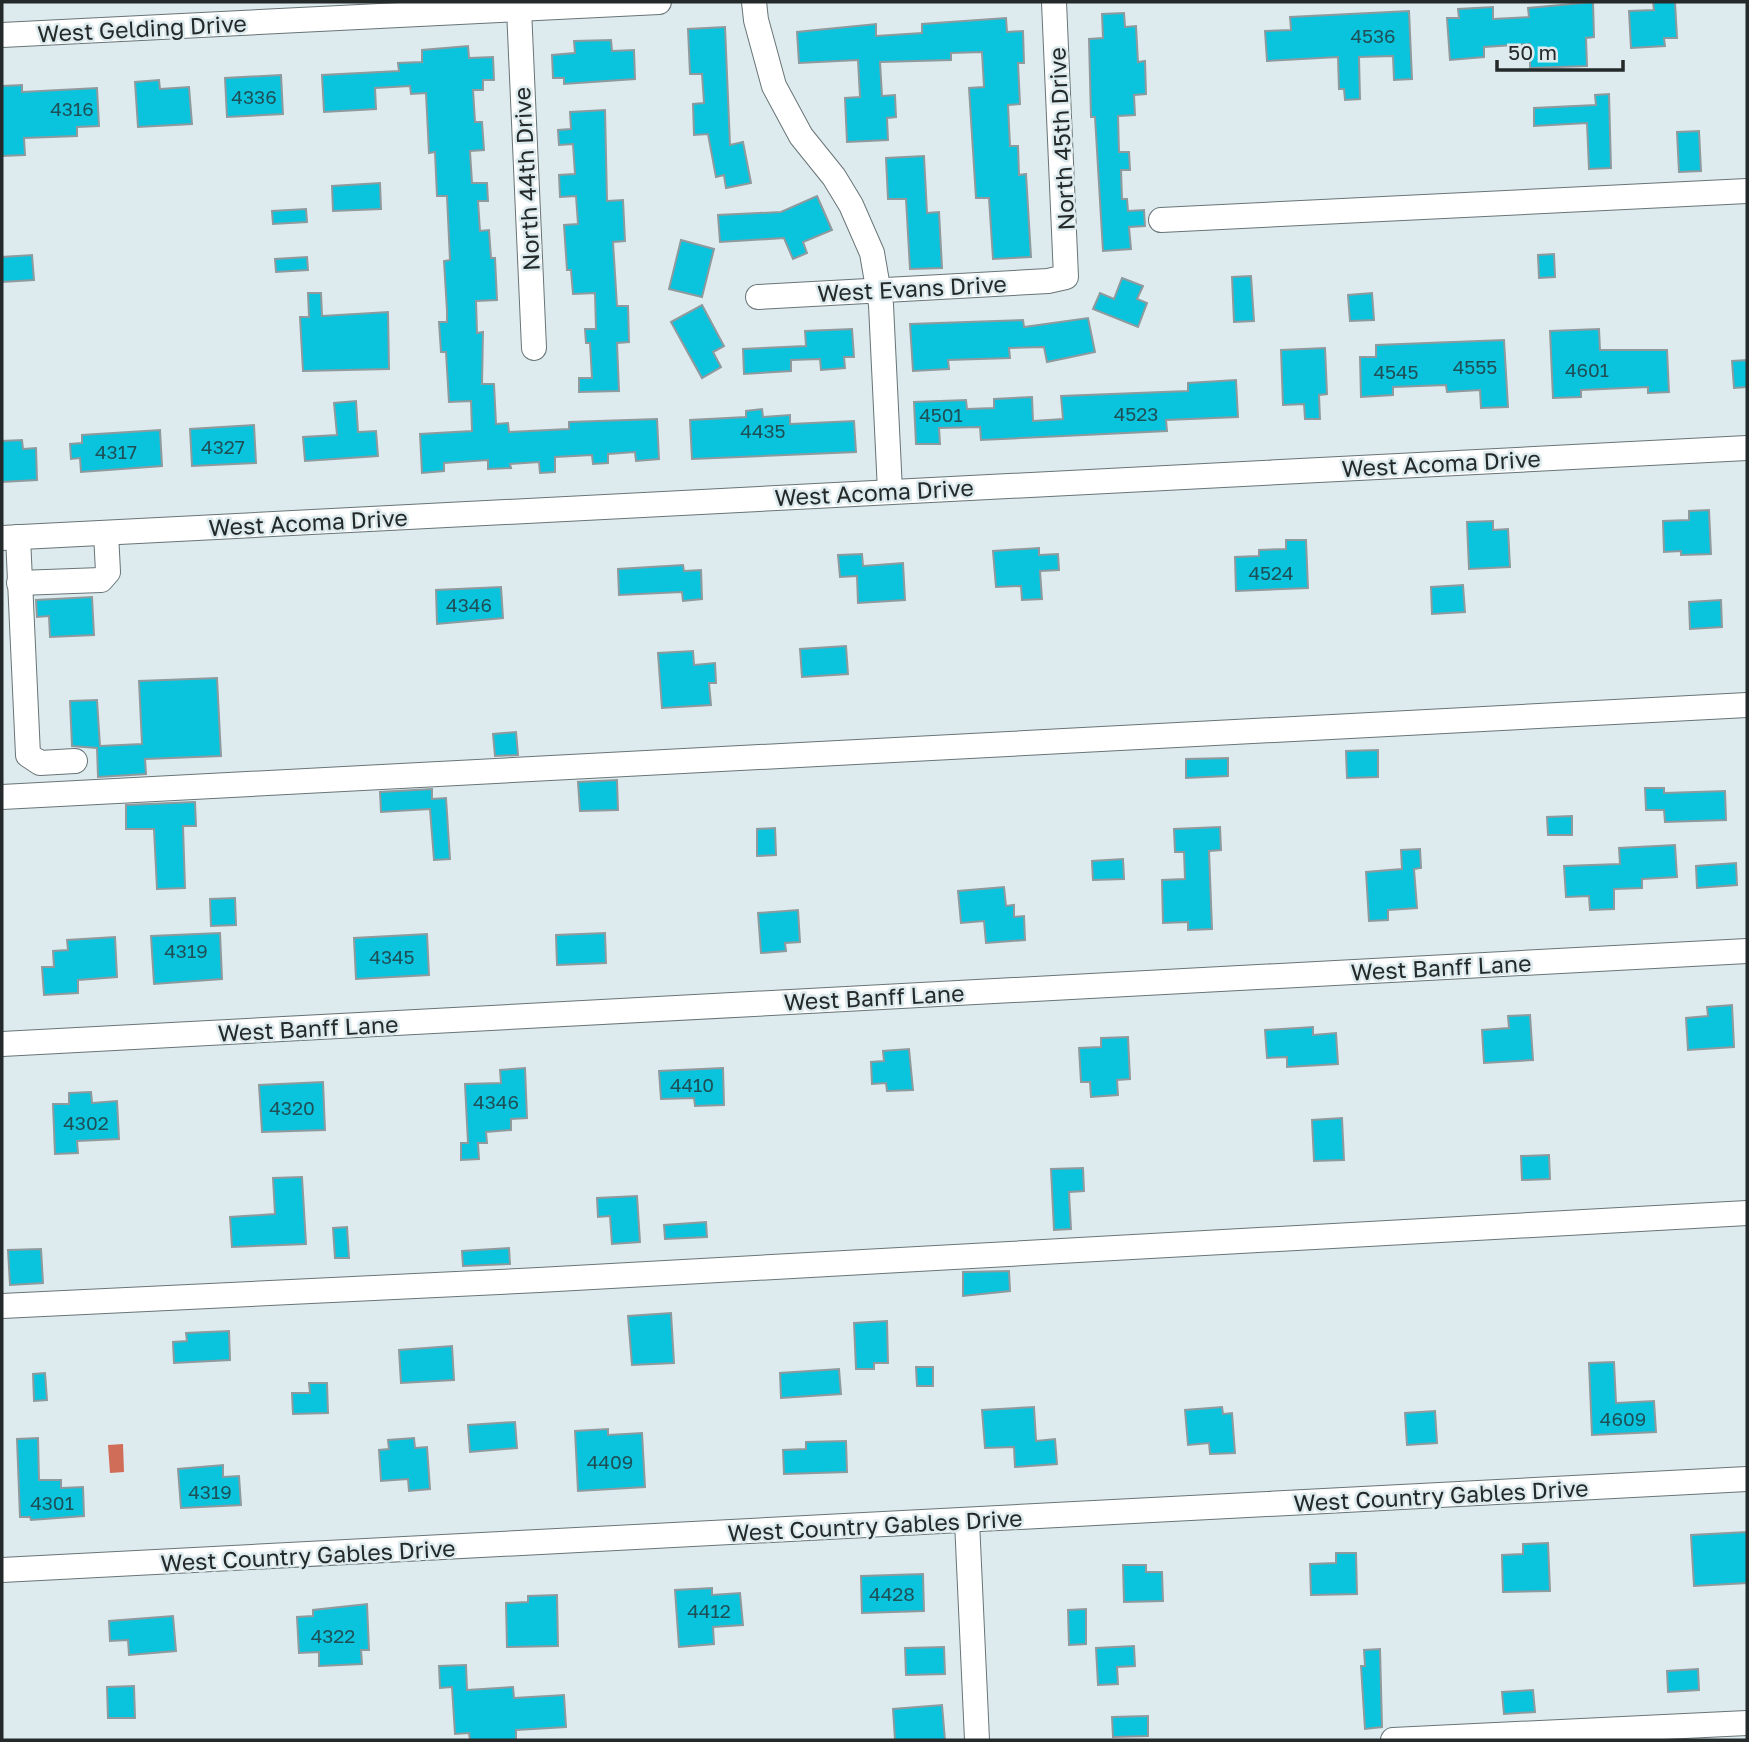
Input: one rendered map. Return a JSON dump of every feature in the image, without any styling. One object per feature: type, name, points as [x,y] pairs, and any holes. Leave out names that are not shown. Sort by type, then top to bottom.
[{"type":"street","name":"West Gelding Drive","points":[[2,35],[659,2]]},
{"type":"street","points":[[754,2],[759,32],[784,124],[801,136],[834,177],[851,205],[872,253],[880,290],[890,491]]},
{"type":"street","name":"North 45th Drive","points":[[1054,2],[1066,277]]},
{"type":"street","name":"North 44th Drive","points":[[519,9],[534,348]]},
{"type":"street","points":[[1161,220],[1747,191]]},
{"type":"street","name":"West Evans Drive","points":[[758,297],[1066,277]]},
{"type":"street","name":"West Acoma Drive","points":[[10,538],[1747,448]]},
{"type":"street","points":[[19,583],[101,580],[108,572],[106,533]]},
{"type":"street","points":[[10,538],[19,583],[28,755],[40,763],[75,761]]},
{"type":"street","points":[[2,797],[1747,705]]},
{"type":"street","name":"West Banff Lane","points":[[2,1044],[1747,951]]},
{"type":"street","points":[[2,1306],[552,1279],[1747,1213]]},
{"type":"street","name":"West Country Gables Drive","points":[[2,1570],[1747,1479]]},
{"type":"street","points":[[967,1521],[977,1740]]},
{"type":"street","points":[[1393,1740],[1747,1723]]},
{"type":"shaded area","points":[[123,1444],[124,1472],[110,1473],[108,1445]]},
{"type":"building","points":[[1593,2],[1594,37],[1586,38],[1587,66],[1530,68],[1530,44],[1484,47],[1484,57],[1450,60],[1447,18],[1459,18],[1458,9],[1493,7],[1493,19],[1529,17],[1528,8]]},
{"type":"building","points":[[1653,2],[1675,2],[1677,38],[1664,38],[1665,46],[1631,48],[1629,11],[1654,10]]},
{"type":"building","points":[[1409,11],[1412,79],[1394,80],[1393,56],[1359,57],[1360,99],[1345,100],[1344,89],[1339,89],[1338,57],[1267,61],[1265,31],[1291,30],[1290,17]]},
{"type":"building","points":[[1124,13],[1125,27],[1136,26],[1138,62],[1145,61],[1146,94],[1134,95],[1135,115],[1118,116],[1119,152],[1129,152],[1130,170],[1121,170],[1122,199],[1127,199],[1128,211],[1144,210],[1145,226],[1129,227],[1131,249],[1103,251],[1095,117],[1091,117],[1089,39],[1103,38],[1102,14]]},
{"type":"building","points":[[1006,18],[1007,32],[1023,31],[1024,63],[1018,63],[1020,104],[1008,105],[1010,146],[1018,146],[1019,175],[1026,174],[1031,257],[993,259],[989,198],[976,198],[969,88],[984,87],[982,52],[951,53],[951,60],[880,62],[882,96],[895,95],[896,117],[887,118],[888,140],[847,142],[845,98],[860,97],[858,60],[799,63],[797,32],[876,24],[876,36],[922,33],[922,24]]},
{"type":"building","points":[[725,27],[730,145],[743,142],[751,183],[726,188],[724,175],[716,177],[708,134],[694,135],[693,104],[704,103],[702,74],[690,74],[688,29]]},
{"type":"building","points":[[611,40],[612,51],[634,50],[635,79],[564,84],[564,78],[553,78],[552,55],[575,53],[574,41]]},
{"type":"building","points":[[468,46],[469,58],[493,57],[494,80],[483,80],[483,90],[473,90],[475,122],[482,122],[484,150],[470,151],[472,183],[487,183],[488,201],[478,201],[480,231],[489,230],[491,258],[495,258],[497,300],[476,301],[477,333],[483,332],[482,384],[494,384],[496,424],[508,423],[509,432],[569,429],[569,422],[657,419],[659,459],[636,461],[635,452],[608,454],[608,463],[593,464],[592,455],[555,457],[555,472],[540,473],[539,462],[510,464],[511,468],[488,469],[488,460],[444,463],[444,471],[422,473],[420,434],[472,431],[471,401],[449,402],[446,352],[441,352],[439,322],[447,322],[444,261],[450,260],[447,196],[437,196],[435,152],[429,153],[426,93],[411,94],[410,86],[375,88],[376,109],[324,112],[322,75],[399,71],[398,63],[422,62],[422,50]]},
{"type":"building","points":[[281,75],[283,114],[227,117],[225,78]]},
{"type":"building","points":[[159,80],[160,89],[189,87],[192,124],[138,127],[135,82]]},
{"type":"building","points":[[22,85],[22,92],[97,88],[99,126],[77,127],[77,136],[24,138],[25,155],[2,156],[2,86]]},
{"type":"building","points":[[1609,94],[1611,168],[1589,169],[1587,123],[1534,126],[1534,108],[1596,105],[1595,95]]},
{"type":"building","points":[[605,110],[607,201],[623,200],[625,241],[613,242],[617,306],[628,306],[629,342],[617,343],[619,391],[579,392],[579,378],[592,378],[590,343],[586,343],[585,329],[596,329],[595,293],[573,294],[571,270],[567,270],[564,225],[578,224],[576,196],[560,197],[559,175],[575,174],[573,144],[559,145],[558,130],[571,129],[570,112]]},
{"type":"building","points":[[1699,131],[1701,171],[1679,172],[1677,132]]},
{"type":"building","points":[[924,156],[927,213],[939,212],[942,268],[910,269],[906,199],[888,199],[886,158]]},
{"type":"building","points":[[380,183],[381,209],[333,211],[332,186]]},
{"type":"building","points":[[817,196],[832,230],[803,242],[807,253],[793,259],[784,238],[720,242],[718,215],[781,212]]},
{"type":"building","points":[[306,209],[307,222],[273,224],[272,211]]},
{"type":"building","points":[[681,240],[714,249],[702,297],[669,289]]},
{"type":"building","points":[[1554,254],[1555,277],[1539,278],[1538,255]]},
{"type":"building","points":[[32,255],[34,280],[2,282],[2,257]]},
{"type":"building","points":[[307,257],[308,270],[276,272],[275,259]]},
{"type":"building","points":[[1251,276],[1254,321],[1234,322],[1232,277]]},
{"type":"building","points":[[1122,278],[1143,286],[1137,299],[1147,303],[1138,327],[1093,309],[1100,293],[1114,299]]},
{"type":"building","points":[[308,293],[321,293],[322,316],[388,312],[389,369],[303,371],[300,317],[309,317]]},
{"type":"building","points":[[1372,293],[1374,320],[1350,321],[1348,295]]},
{"type":"building","points":[[702,305],[724,346],[713,352],[721,367],[702,378],[671,322]]},
{"type":"building","points":[[1088,318],[1095,352],[1047,362],[1044,347],[1009,348],[1010,358],[948,360],[949,369],[913,371],[910,324],[1023,320],[1024,327]]},
{"type":"building","points":[[852,329],[854,357],[844,357],[845,368],[821,370],[820,359],[791,360],[791,371],[744,374],[743,349],[806,346],[805,331]]},
{"type":"building","points":[[1599,329],[1600,350],[1667,350],[1669,392],[1648,393],[1648,387],[1581,390],[1581,397],[1553,398],[1550,331]]},
{"type":"building","points":[[1504,340],[1508,407],[1481,408],[1480,390],[1447,392],[1446,385],[1393,387],[1393,395],[1361,397],[1360,357],[1376,357],[1376,345]]},
{"type":"building","points":[[1325,348],[1327,394],[1319,395],[1320,419],[1305,419],[1304,404],[1283,405],[1281,350]]},
{"type":"building","points":[[1747,360],[1747,387],[1734,388],[1732,361]]},
{"type":"building","points":[[1236,380],[1238,417],[1166,420],[1167,431],[981,440],[980,427],[939,428],[940,444],[916,444],[914,402],[966,400],[967,409],[994,408],[994,399],[1032,397],[1033,421],[1063,419],[1061,396],[1188,391],[1188,383]]},
{"type":"building","points":[[356,401],[358,432],[376,431],[378,456],[305,461],[303,437],[337,435],[334,403]]},
{"type":"building","points":[[762,409],[763,417],[790,415],[790,424],[854,421],[856,452],[692,459],[690,420],[746,417],[746,411]]},
{"type":"building","points":[[254,425],[256,463],[192,466],[190,429]]},
{"type":"building","points":[[160,430],[162,466],[81,472],[80,458],[71,459],[70,444],[82,443],[82,435]]},
{"type":"building","points":[[22,440],[23,449],[36,448],[37,480],[2,482],[2,441]]},
{"type":"building","points":[[1709,510],[1711,554],[1681,555],[1681,551],[1664,552],[1663,521],[1689,520],[1689,511]]},
{"type":"building","points":[[1493,521],[1493,530],[1508,529],[1510,567],[1469,569],[1467,522]]},
{"type":"building","points":[[1286,540],[1306,540],[1308,588],[1236,591],[1235,557],[1259,556],[1259,550],[1286,549]]},
{"type":"building","points":[[1039,548],[1039,555],[1058,554],[1059,570],[1040,571],[1042,599],[1022,600],[1021,586],[996,587],[993,551]]},
{"type":"building","points":[[862,554],[863,566],[903,563],[905,600],[858,603],[857,576],[840,577],[838,555]]},
{"type":"building","points":[[683,565],[684,571],[701,570],[702,599],[683,601],[682,592],[619,595],[618,569]]},
{"type":"building","points":[[1463,585],[1465,612],[1432,614],[1431,587]]},
{"type":"building","points":[[501,587],[503,618],[437,624],[436,590]]},
{"type":"building","points":[[92,597],[94,635],[50,637],[49,616],[37,617],[36,600]]},
{"type":"building","points":[[1721,600],[1722,627],[1690,629],[1689,602]]},
{"type":"building","points":[[846,646],[848,674],[802,677],[800,649]]},
{"type":"building","points":[[693,651],[694,665],[715,663],[716,683],[709,683],[711,705],[662,708],[658,653]]},
{"type":"building","points":[[217,678],[221,756],[145,759],[146,774],[98,777],[97,748],[72,746],[70,701],[97,700],[100,746],[142,744],[139,681]]},
{"type":"building","points":[[516,732],[518,755],[495,756],[493,734]]},
{"type":"building","points":[[1378,750],[1378,777],[1347,778],[1346,751]]},
{"type":"building","points":[[1228,758],[1228,776],[1186,778],[1186,759]]},
{"type":"building","points":[[617,780],[618,810],[580,811],[578,782]]},
{"type":"building","points":[[1645,788],[1664,788],[1664,793],[1725,791],[1726,820],[1665,822],[1664,810],[1646,810]]},
{"type":"building","points":[[432,789],[432,799],[446,798],[450,859],[434,860],[430,809],[381,812],[380,792]]},
{"type":"building","points":[[195,802],[196,826],[183,826],[185,888],[157,889],[154,829],[126,829],[126,805]]},
{"type":"building","points":[[1572,816],[1572,835],[1548,835],[1547,817]]},
{"type":"building","points":[[1220,827],[1221,850],[1209,851],[1212,929],[1188,930],[1188,922],[1163,923],[1162,880],[1185,879],[1184,852],[1175,852],[1174,829]]},
{"type":"building","points":[[775,828],[776,855],[757,856],[757,829]]},
{"type":"building","points":[[1675,845],[1677,877],[1642,879],[1642,888],[1614,889],[1614,909],[1590,910],[1589,896],[1566,897],[1564,866],[1620,864],[1619,848]]},
{"type":"building","points":[[1420,849],[1421,868],[1414,869],[1417,908],[1388,910],[1388,920],[1369,921],[1366,872],[1402,869],[1401,850]]},
{"type":"building","points":[[1123,859],[1124,879],[1093,880],[1092,861]]},
{"type":"building","points":[[1736,863],[1737,885],[1697,888],[1696,866]]},
{"type":"building","points":[[1004,887],[1006,906],[1014,905],[1014,917],[1024,916],[1025,940],[986,943],[984,921],[961,923],[958,891]]},
{"type":"building","points":[[235,898],[236,925],[211,926],[210,899]]},
{"type":"building","points":[[798,910],[800,942],[785,943],[786,951],[761,953],[758,913]]},
{"type":"building","points":[[220,933],[222,979],[154,984],[151,936]]},
{"type":"building","points":[[605,933],[606,963],[557,965],[556,935]]},
{"type":"building","points":[[427,934],[429,975],[356,979],[354,938]]},
{"type":"building","points":[[115,937],[117,977],[78,980],[78,993],[44,995],[42,967],[54,967],[53,951],[68,950],[67,940]]},
{"type":"building","points":[[1732,1005],[1734,1047],[1688,1050],[1686,1018],[1708,1016],[1707,1007]]},
{"type":"building","points":[[1530,1015],[1533,1060],[1484,1063],[1482,1030],[1509,1028],[1508,1016]]},
{"type":"building","points":[[1313,1027],[1313,1035],[1336,1033],[1338,1064],[1287,1067],[1287,1057],[1267,1058],[1265,1030]]},
{"type":"building","points":[[1128,1037],[1130,1079],[1117,1080],[1118,1095],[1091,1097],[1090,1082],[1081,1082],[1079,1048],[1101,1047],[1101,1038]]},
{"type":"building","points":[[909,1049],[913,1090],[887,1091],[886,1083],[872,1084],[871,1062],[884,1061],[883,1051]]},
{"type":"building","points":[[525,1068],[527,1118],[511,1119],[511,1130],[486,1132],[487,1143],[478,1143],[479,1159],[461,1160],[461,1143],[468,1143],[465,1084],[501,1083],[500,1070]]},
{"type":"building","points":[[723,1068],[724,1105],[695,1106],[694,1098],[661,1099],[659,1071]]},
{"type":"building","points":[[323,1082],[325,1130],[262,1132],[259,1085]]},
{"type":"building","points":[[91,1092],[92,1103],[117,1101],[119,1139],[77,1141],[78,1153],[55,1154],[53,1104],[69,1104],[69,1093]]},
{"type":"building","points":[[1342,1118],[1344,1160],[1314,1161],[1312,1120]]},
{"type":"building","points":[[1549,1155],[1550,1179],[1522,1180],[1521,1156]]},
{"type":"building","points":[[1083,1168],[1084,1191],[1069,1192],[1071,1229],[1054,1230],[1051,1169]]},
{"type":"building","points":[[302,1177],[306,1244],[232,1247],[230,1217],[275,1214],[273,1178]]},
{"type":"building","points":[[637,1196],[640,1242],[612,1244],[610,1216],[598,1217],[597,1198]]},
{"type":"building","points":[[706,1222],[707,1237],[665,1239],[664,1225]]},
{"type":"building","points":[[347,1227],[349,1258],[335,1258],[333,1228]]},
{"type":"building","points":[[509,1248],[510,1264],[463,1266],[462,1251]]},
{"type":"building","points":[[41,1249],[43,1283],[10,1285],[8,1250]]},
{"type":"building","points":[[1009,1271],[1010,1291],[963,1296],[963,1272]]},
{"type":"building","points":[[671,1313],[674,1363],[632,1365],[628,1316]]},
{"type":"building","points":[[887,1321],[888,1363],[874,1363],[874,1369],[856,1369],[854,1323]]},
{"type":"building","points":[[229,1331],[230,1360],[174,1363],[173,1342],[187,1341],[186,1333]]},
{"type":"building","points":[[452,1346],[454,1380],[401,1383],[399,1350]]},
{"type":"building","points":[[1614,1362],[1616,1403],[1654,1401],[1656,1432],[1592,1435],[1589,1363]]},
{"type":"building","points":[[916,1367],[933,1367],[933,1386],[917,1386]]},
{"type":"building","points":[[839,1369],[841,1394],[781,1398],[780,1373]]},
{"type":"building","points":[[45,1373],[47,1400],[34,1401],[33,1374]]},
{"type":"building","points":[[309,1383],[327,1383],[328,1413],[293,1414],[292,1393],[310,1393]]},
{"type":"building","points":[[1034,1407],[1036,1441],[1055,1439],[1057,1464],[1015,1467],[1014,1447],[985,1448],[982,1410]]},
{"type":"building","points":[[1222,1407],[1223,1414],[1232,1413],[1235,1453],[1210,1454],[1209,1443],[1188,1445],[1185,1410]]},
{"type":"building","points":[[1435,1411],[1437,1443],[1407,1445],[1405,1413]]},
{"type":"building","points":[[515,1422],[517,1448],[470,1452],[468,1425]]},
{"type":"building","points":[[608,1429],[608,1435],[642,1433],[645,1487],[578,1491],[575,1431]]},
{"type":"building","points":[[38,1438],[39,1480],[61,1480],[61,1488],[83,1487],[84,1516],[31,1520],[30,1517],[20,1517],[17,1439]]},
{"type":"building","points":[[414,1438],[415,1448],[427,1447],[430,1489],[409,1491],[408,1479],[381,1481],[379,1450],[389,1449],[388,1440]]},
{"type":"building","points":[[846,1441],[847,1472],[784,1474],[783,1450],[806,1449],[806,1442]]},
{"type":"building","points":[[223,1465],[223,1477],[239,1476],[241,1505],[181,1508],[178,1469]]},
{"type":"building","points":[[1747,1532],[1747,1583],[1694,1586],[1691,1535]]},
{"type":"building","points":[[1548,1543],[1550,1591],[1503,1592],[1502,1555],[1523,1554],[1523,1544]]},
{"type":"building","points":[[1336,1553],[1356,1553],[1357,1594],[1311,1595],[1310,1564],[1336,1563]]},
{"type":"building","points":[[1123,1565],[1146,1565],[1146,1572],[1162,1572],[1163,1601],[1124,1602]]},
{"type":"building","points":[[923,1574],[924,1611],[862,1613],[861,1576]]},
{"type":"building","points":[[712,1588],[712,1595],[740,1593],[743,1625],[713,1627],[714,1644],[679,1647],[675,1590]]},
{"type":"building","points":[[557,1595],[558,1646],[507,1647],[506,1603],[528,1602],[528,1596]]},
{"type":"building","points":[[367,1604],[369,1650],[361,1650],[362,1664],[319,1666],[319,1652],[299,1653],[297,1617],[313,1616],[313,1610]]},
{"type":"building","points":[[1086,1609],[1086,1644],[1069,1645],[1068,1610]]},
{"type":"building","points":[[173,1616],[176,1651],[129,1655],[128,1640],[110,1641],[109,1621]]},
{"type":"building","points":[[1134,1646],[1135,1666],[1117,1667],[1118,1684],[1098,1685],[1096,1648]]},
{"type":"building","points":[[944,1647],[945,1674],[906,1675],[905,1648]]},
{"type":"building","points":[[1380,1649],[1382,1727],[1365,1729],[1361,1666],[1365,1666],[1364,1650]]},
{"type":"building","points":[[466,1665],[467,1690],[513,1687],[514,1698],[564,1695],[566,1727],[516,1730],[516,1740],[470,1740],[469,1733],[455,1734],[452,1687],[440,1688],[439,1666]]},
{"type":"building","points":[[1698,1669],[1699,1690],[1668,1692],[1667,1671]]},
{"type":"building","points":[[134,1686],[135,1718],[108,1718],[107,1687]]},
{"type":"building","points":[[1533,1690],[1535,1712],[1504,1714],[1502,1692]]},
{"type":"building","points":[[942,1705],[945,1740],[895,1740],[893,1709]]},
{"type":"building","points":[[1148,1716],[1148,1736],[1113,1737],[1112,1717]]}]
